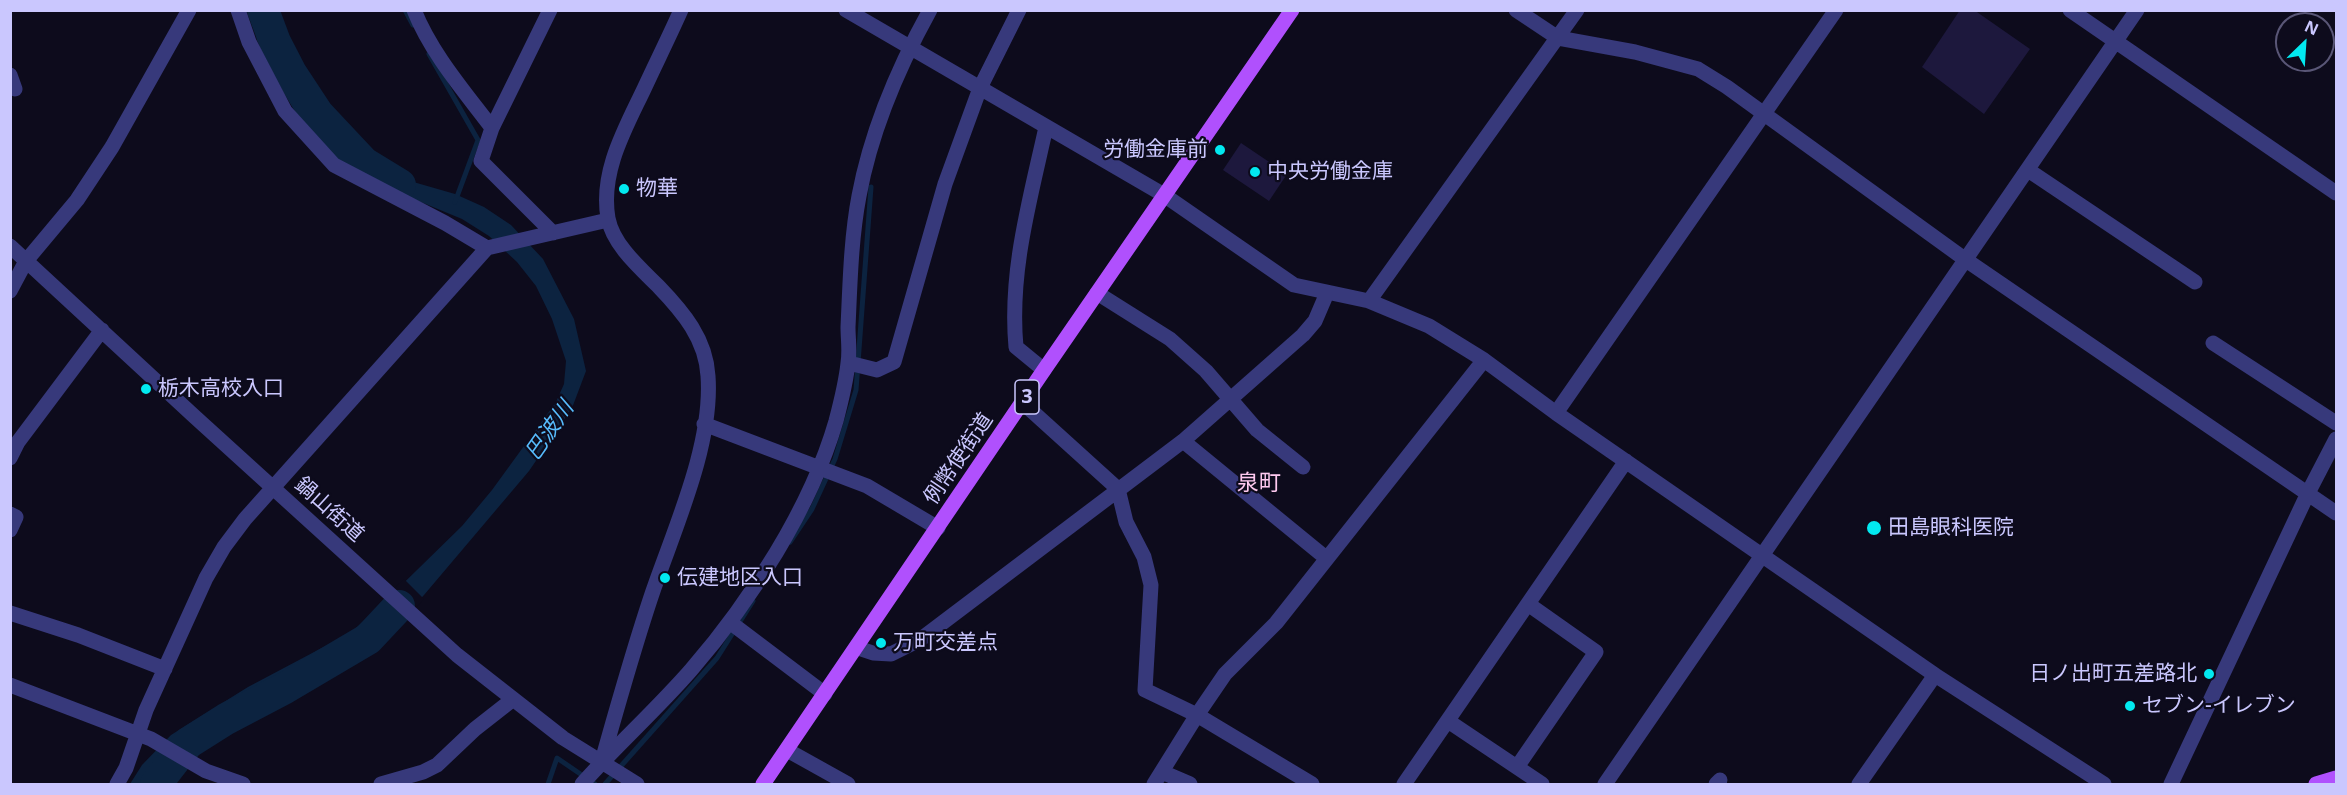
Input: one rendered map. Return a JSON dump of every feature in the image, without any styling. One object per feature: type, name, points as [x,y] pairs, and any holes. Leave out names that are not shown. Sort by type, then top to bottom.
[{"type":"main road","name":"例幣使街道","points":[[764,784],[1044,370],[1293,10]]},
{"type":"main road","points":[[2316,784],[2337,778]]},
{"type":"street","points":[[10,291],[26,261],[77,200],[112,147],[189,10]]},
{"type":"street","points":[[238,10],[249,42],[285,111],[334,165],[490,247]]},
{"type":"street","points":[[414,10],[420,24],[455,78],[492,128]]},
{"type":"street","points":[[550,10],[492,128],[481,161],[553,232]]},
{"type":"street","points":[[601,763],[646,614],[697,459],[704,424],[708,377],[705,356],[696,332],[681,309],[622,247],[608,220],[607,191],[612,160],[681,10]]},
{"type":"street","points":[[846,10],[1164,195],[1293,285],[1327,294],[1370,301],[1429,326],[1484,360],[1556,413],[1935,675],[2104,784]]},
{"type":"street","points":[[582,784],[689,672],[730,622],[799,513],[819,467],[835,421],[849,363],[851,271],[859,196],[878,125],[909,47],[930,10]]},
{"type":"street","points":[[849,363],[877,370],[894,362],[945,184],[980,88],[1019,10]]},
{"type":"street","points":[[1516,10],[1558,38],[1635,52],[1698,69],[1727,87],[1966,260],[2337,513]]},
{"type":"street","points":[[1370,301],[1577,10]]},
{"type":"street","points":[[1556,413],[1836,10]]},
{"type":"street","points":[[2070,10],[2337,193]]},
{"type":"street","points":[[1606,784],[2137,10]]},
{"type":"street","points":[[1044,370],[1016,347],[1013,318],[1018,252],[1046,127]]},
{"type":"street","points":[[2028,170],[2195,282]]},
{"type":"street","points":[[117,784],[144,737],[165,669],[197,596],[224,547],[245,519],[490,247],[608,220]]},
{"type":"street","name":"鍋山街道","points":[[10,246],[413,615],[512,699],[601,763],[637,784]]},
{"type":"street","points":[[1098,293],[1170,339],[1206,371],[1257,430],[1303,467]]},
{"type":"street","points":[[858,648],[873,653],[891,654],[921,639],[999,582],[1183,441],[1303,335],[1315,321],[1327,294]]},
{"type":"street","points":[[10,458],[18,442],[102,330]]},
{"type":"street","points":[[2213,343],[2337,423]]},
{"type":"street","points":[[1190,784],[1158,778],[1197,715],[1226,674],[1276,623],[1484,360]]},
{"type":"street","points":[[1023,403],[1118,489],[1126,522],[1144,557],[1151,585],[1145,690],[1197,715],[1312,784]]},
{"type":"street","points":[[704,424],[867,486],[938,528]]},
{"type":"street","points":[[2171,784],[2308,493],[2337,439]]},
{"type":"street","points":[[1183,441],[1326,558]]},
{"type":"street","points":[[1404,784],[1626,461]]},
{"type":"street","points":[[10,514],[16,517],[10,530]]},
{"type":"street","points":[[1516,767],[1596,652],[1528,604]]},
{"type":"street","points":[[10,613],[78,635],[165,669]]},
{"type":"street","points":[[730,622],[825,694]]},
{"type":"street","points":[[1859,784],[1935,675]]},
{"type":"street","points":[[10,685],[144,737],[206,771],[243,784]]},
{"type":"street","points":[[381,784],[423,772],[437,765],[475,729],[512,699]]},
{"type":"street","points":[[1448,721],[1542,784]]},
{"type":"street","points":[[787,750],[848,784]]},
{"type":"water","points":[[252,11],[268,11],[281,52],[300,84],[337,140],[358,160],[403,179],[455,194],[484,207],[511,225],[543,259],[574,319],[586,371],[572,408],[529,471],[424,595],[389,632],[367,639],[273,695],[259,699],[213,726],[172,757],[149,784],[130,784],[142,765],[171,735],[248,687],[350,633],[374,612],[462,526],[492,490],[556,402],[564,384],[566,361],[552,319],[536,286],[517,262],[489,236],[462,219],[370,181],[337,162],[308,133],[282,90],[257,40]]},
{"type":"pier","points":[[404,579],[424,599],[397,627],[375,607]]},
{"type":"building","points":[[1960,10],[1974,10],[2030,49],[1984,114],[1922,67]]},
{"type":"building","name":"中央労働金庫","points":[[1241,143],[1287,174],[1269,201],[1223,170]]},
{"type":"waterway","name":"巴波川","points":[[263,10],[275,42],[291,73],[318,114],[364,163],[400,185]]},
{"type":"waterway","points":[[405,10],[413,25]]},
{"type":"waterway","points":[[429,54],[478,140],[455,202]]},
{"type":"waterway","points":[[790,542],[812,509],[835,459],[856,390],[871,187]]},
{"type":"waterway","points":[[605,784],[717,658],[753,601]]},
{"type":"waterway","name":"巴波川","points":[[156,784],[188,743],[368,639],[399,606]]},
{"type":"waterway","points":[[548,784],[557,758],[595,784]]},
{"type":"place","name":"労働金庫前","points":[[1220,150]]},
{"type":"place","name":"中央労働金庫","points":[[1255,172]]},
{"type":"place","name":"物華","points":[[624,189]]},
{"type":"place","name":"栃木高校入口","points":[[146,389]]},
{"type":"place","name":"田島眼科医院","points":[[1874,528]]},
{"type":"place","name":"伝建地区入口","points":[[665,578]]},
{"type":"place","name":"万町交差点","points":[[881,643]]},
{"type":"place","name":"日ノ出町五差路北","points":[[2209,674]]},
{"type":"place","name":"セブン-イレブン","points":[[2130,706]]},
{"type":"district","name":"泉町","points":[[1259,484]]}]
